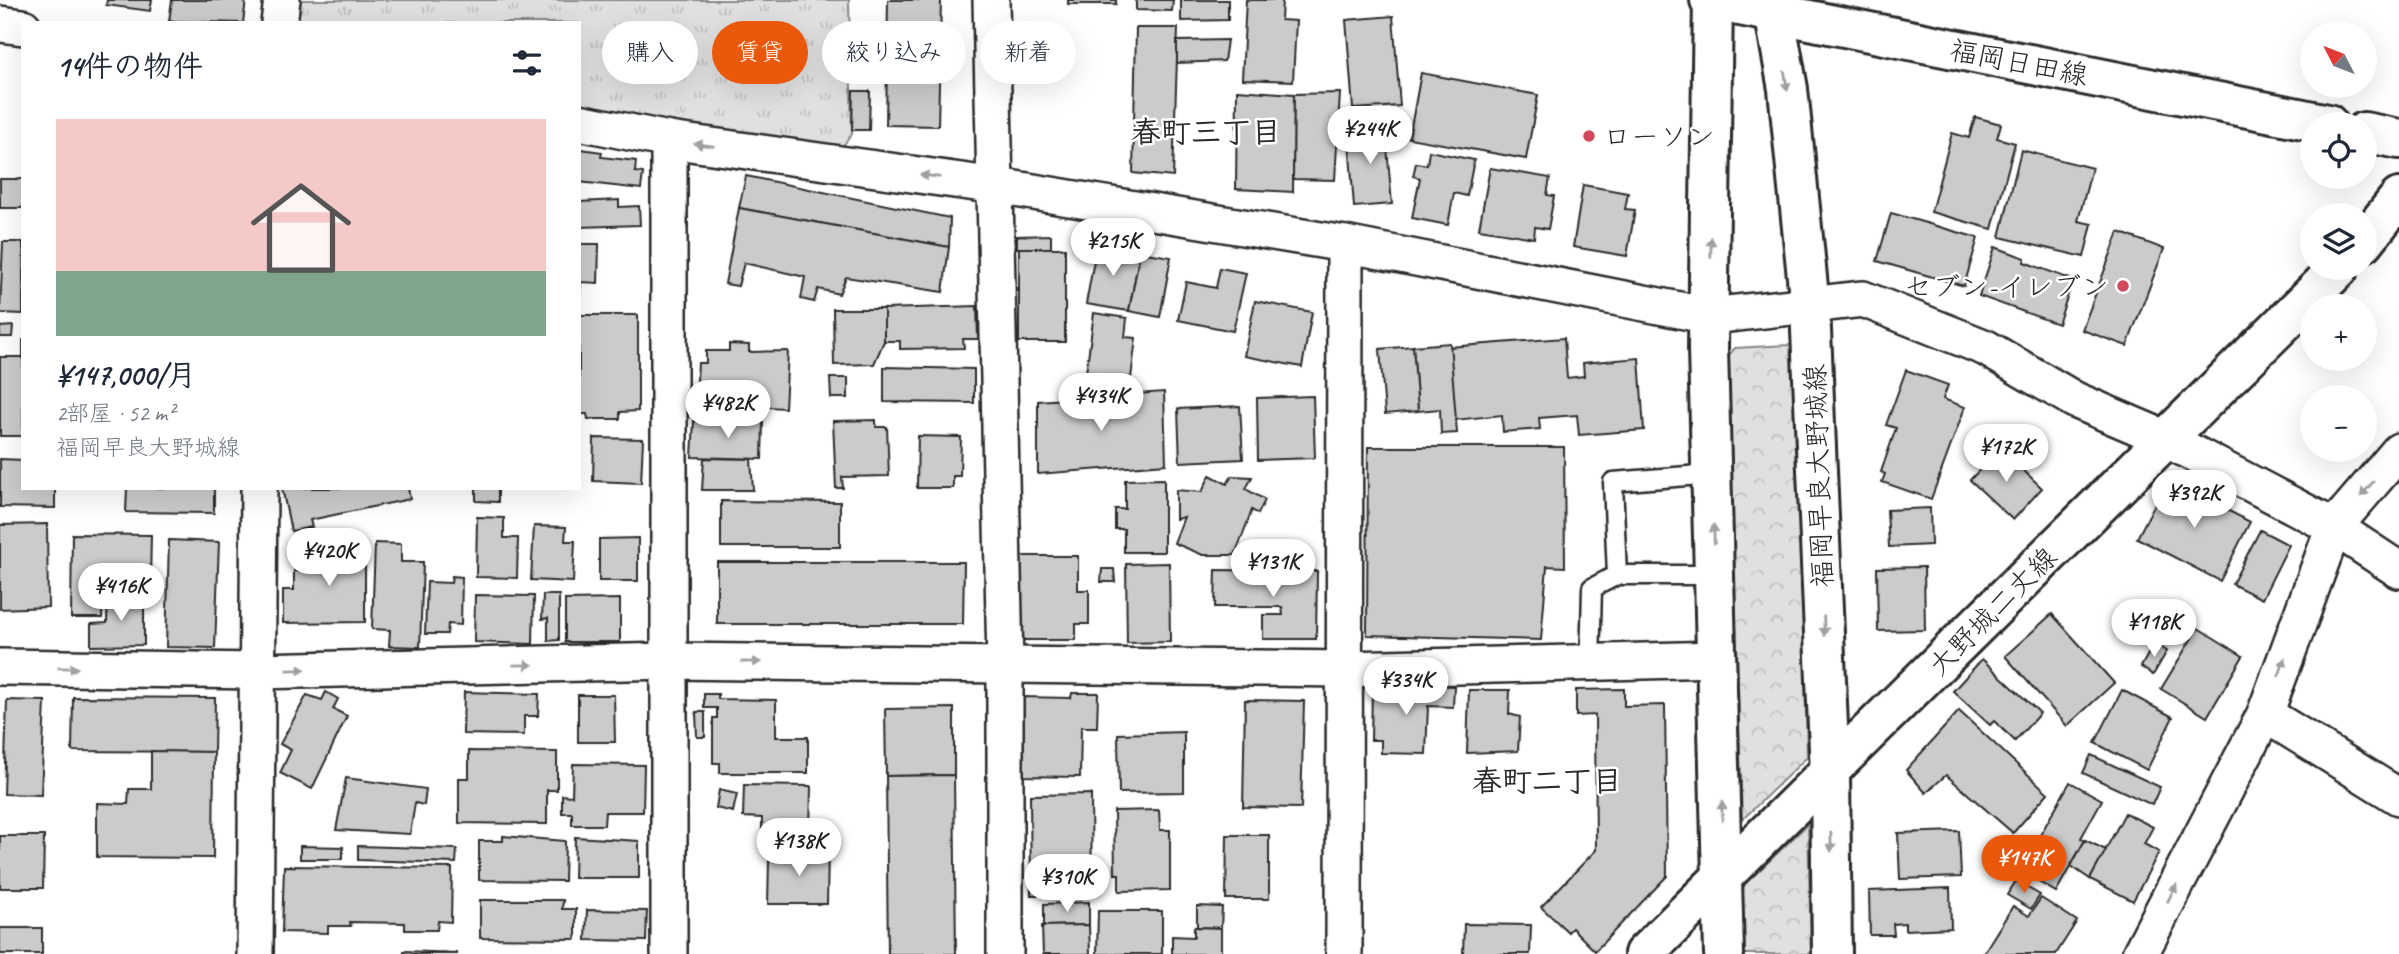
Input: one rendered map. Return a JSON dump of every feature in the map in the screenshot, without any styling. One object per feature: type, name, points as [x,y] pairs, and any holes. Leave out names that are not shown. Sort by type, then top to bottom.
[{"type":"main road","name":"福岡日田線","points":[[1712,0],[1774,7],[2300,118]]},
{"type":"main road","points":[[1712,0],[1710,316],[1724,954]]},
{"type":"main road","name":"福岡早良大野城線","points":[[1774,7],[1788,89],[1810,307],[1830,774],[1832,954]]},
{"type":"main road","points":[[2377,135],[2399,139]]},
{"type":"main road","points":[[2377,226],[2399,198]]},
{"type":"main road","name":"大野城二丈線","points":[[1644,954],[1830,774],[2164,438],[2327,280]]},
{"type":"street","points":[[279,21],[282,0]]},
{"type":"street","points":[[991,0],[997,186],[1005,954]]},
{"type":"street","points":[[0,24],[21,27]]},
{"type":"street","points":[[581,122],[669,140],[997,186],[1345,244],[1710,316],[1863,299],[1986,348],[2075,400],[2164,438],[2334,527],[2399,570]]},
{"type":"street","points":[[669,140],[669,954]]},
{"type":"street","points":[[1344,954],[1347,669],[1345,244]]},
{"type":"street","points":[[2140,954],[2265,713],[2334,527],[2399,452]]},
{"type":"street","points":[[255,954],[259,490]]},
{"type":"street","points":[[0,667],[257,671],[670,661],[1347,669],[1717,659]]},
{"type":"street","points":[[2265,713],[2399,797]]},
{"type":"lane","points":[[1617,575],[1613,482],[1712,474]]},
{"type":"lane","points":[[1590,664],[1592,588],[1617,575],[1716,575]]},
{"type":"green space","points":[[299,0],[849,0],[849,21],[822,21],[822,84],[851,84],[852,134],[838,152],[581,106],[581,21],[296,21]]},
{"type":"green space","points":[[1790,345],[1798,353],[1807,757],[1742,820],[1728,356],[1735,348]]},
{"type":"green space","points":[[1808,824],[1811,954],[1744,954],[1742,887]]},
{"type":"building","points":[[107,0],[152,0],[150,11],[106,5]]},
{"type":"building","points":[[172,0],[246,0],[243,21],[169,21]]},
{"type":"building","points":[[888,0],[941,0],[940,21],[888,21]]},
{"type":"building","points":[[1068,0],[1116,0],[1116,4],[1068,4]]},
{"type":"building","points":[[1136,0],[1173,0],[1172,11],[1136,10]]},
{"type":"building","points":[[1181,0],[1228,0],[1228,20],[1181,21]]},
{"type":"building","points":[[1246,0],[1282,0],[1281,20],[1296,21],[1293,81],[1242,79]]},
{"type":"building","points":[[1393,16],[1400,106],[1353,109],[1346,20]]},
{"type":"building","points":[[1136,28],[1178,28],[1173,177],[1133,173]]},
{"type":"building","points":[[1227,40],[1224,61],[1177,63],[1177,41]]},
{"type":"building","points":[[1421,73],[1538,95],[1526,159],[1409,138]]},
{"type":"building","points":[[887,84],[939,84],[938,126],[886,125]]},
{"type":"building","points":[[1237,90],[1294,94],[1293,192],[1236,189]]},
{"type":"building","points":[[853,91],[870,91],[869,130],[852,130]]},
{"type":"building","points":[[1340,93],[1335,180],[1293,179],[1294,94]]},
{"type":"building","points":[[1975,117],[2001,124],[1997,138],[2015,143],[1992,229],[1931,212],[1952,133],[1969,138]]},
{"type":"building","points":[[1385,124],[1392,204],[1354,207],[1348,127]]},
{"type":"building","points":[[581,149],[602,152],[601,157],[636,161],[635,172],[643,173],[641,189],[581,182]]},
{"type":"building","points":[[2021,150],[2092,168],[2078,221],[2092,224],[2084,257],[2000,237]]},
{"type":"building","points":[[1429,151],[1474,160],[1467,196],[1454,193],[1448,225],[1412,218],[1420,178],[1413,176],[1416,163],[1427,165]]},
{"type":"building","points":[[1490,168],[1550,178],[1547,195],[1554,196],[1548,229],[1535,227],[1534,238],[1479,229]]},
{"type":"building","points":[[746,176],[950,218],[949,247],[739,208]]},
{"type":"building","points":[[0,179],[21,179],[21,208],[0,208]]},
{"type":"building","points":[[1583,185],[1628,193],[1625,209],[1635,210],[1627,256],[1573,247]]},
{"type":"building","points":[[619,200],[619,207],[639,206],[640,225],[581,227],[581,202]]},
{"type":"building","points":[[739,208],[949,247],[943,292],[846,277],[839,294],[818,289],[814,302],[801,299],[805,277],[744,263],[738,286],[725,284]]},
{"type":"building","points":[[1891,213],[1978,238],[1964,286],[1877,261]]},
{"type":"building","points":[[2119,232],[2164,249],[2127,346],[2082,330]]},
{"type":"building","points":[[1051,235],[1051,248],[1017,248],[1017,236]]},
{"type":"building","points":[[3,242],[21,242],[21,314],[0,313]]},
{"type":"building","points":[[581,244],[599,244],[598,283],[581,282]]},
{"type":"building","points":[[1097,244],[1140,252],[1129,311],[1086,304]]},
{"type":"building","points":[[1995,247],[2025,258],[2024,262],[2073,280],[2058,324],[1979,296]]},
{"type":"building","points":[[1019,248],[1065,248],[1065,342],[1019,342]]},
{"type":"building","points":[[1140,252],[1171,257],[1160,317],[1129,311]]},
{"type":"building","points":[[1220,268],[1246,273],[1233,331],[1178,320],[1186,282],[1216,288]]},
{"type":"building","points":[[1255,301],[1312,312],[1302,367],[1244,356]]},
{"type":"building","points":[[977,306],[978,339],[963,339],[964,348],[900,349],[900,341],[884,341],[884,309]]},
{"type":"building","points":[[833,309],[884,309],[884,341],[874,364],[834,365]]},
{"type":"building","points":[[1094,313],[1127,318],[1125,337],[1136,338],[1131,378],[1086,373]]},
{"type":"building","points":[[581,315],[638,315],[638,411],[620,412],[620,419],[588,419],[587,414],[581,414]]},
{"type":"building","points":[[13,326],[12,337],[0,337],[0,327]]},
{"type":"building","points":[[1564,338],[1567,378],[1584,376],[1583,363],[1639,358],[1644,430],[1579,435],[1577,415],[1539,418],[1540,429],[1503,432],[1502,415],[1455,420],[1449,347]]},
{"type":"building","points":[[1450,343],[1457,433],[1441,434],[1440,409],[1418,411],[1413,346]]},
{"type":"building","points":[[729,344],[749,345],[749,352],[788,351],[785,408],[713,404],[714,396],[696,396],[698,363],[706,363],[706,351],[729,351]]},
{"type":"building","points":[[1413,346],[1418,411],[1385,414],[1380,349]]},
{"type":"building","points":[[0,357],[21,357],[21,436],[0,436]]},
{"type":"building","points":[[884,367],[974,369],[974,403],[884,402]]},
{"type":"building","points":[[1906,370],[1948,385],[1943,399],[1965,407],[1931,499],[1882,482],[1885,474],[1881,472],[1896,428],[1886,425]]},
{"type":"building","points":[[830,378],[848,378],[848,398],[831,398]]},
{"type":"building","points":[[1164,392],[1166,464],[1038,474],[1038,401]]},
{"type":"building","points":[[1313,396],[1315,458],[1258,460],[1257,398]]},
{"type":"building","points":[[1240,406],[1243,459],[1180,462],[1178,409]]},
{"type":"building","points":[[876,420],[876,427],[887,427],[889,476],[842,477],[843,488],[836,488],[833,421]]},
{"type":"building","points":[[694,421],[763,422],[762,459],[692,457]]},
{"type":"building","points":[[918,436],[961,437],[960,476],[953,476],[953,488],[917,488]]},
{"type":"building","points":[[594,438],[643,439],[641,483],[593,481]]},
{"type":"building","points":[[1368,447],[1564,447],[1565,567],[1547,566],[1541,640],[1367,635]]},
{"type":"building","points":[[2000,448],[2042,488],[2013,520],[1970,480]]},
{"type":"building","points":[[704,458],[751,459],[753,490],[702,490]]},
{"type":"building","points":[[0,459],[21,460],[21,490],[55,490],[55,508],[0,507]]},
{"type":"building","points":[[1210,475],[1227,484],[1232,476],[1252,477],[1246,489],[1265,500],[1258,514],[1252,510],[1235,555],[1203,555],[1174,543],[1184,517],[1176,519],[1176,490],[1202,492]]},
{"type":"building","points":[[1164,479],[1164,552],[1124,552],[1124,529],[1115,529],[1115,509],[1125,509],[1125,480]]},
{"type":"building","points":[[2168,479],[2250,522],[2220,581],[2137,538]]},
{"type":"building","points":[[127,490],[214,490],[214,513],[126,512]]},
{"type":"building","points":[[282,490],[408,490],[410,499],[310,520],[312,527],[291,531]]},
{"type":"building","points":[[476,490],[498,490],[498,502],[476,501]]},
{"type":"building","points":[[721,501],[840,502],[840,547],[721,547]]},
{"type":"building","points":[[1930,508],[1931,545],[1889,547],[1887,510]]},
{"type":"building","points":[[477,517],[504,518],[504,538],[518,538],[517,578],[476,577]]},
{"type":"building","points":[[47,524],[48,607],[0,609],[0,525]]},
{"type":"building","points":[[534,526],[566,527],[565,541],[575,541],[573,582],[531,580]]},
{"type":"building","points":[[2260,530],[2289,545],[2262,599],[2232,584]]},
{"type":"building","points":[[72,534],[151,535],[150,582],[103,582],[102,618],[71,618]]},
{"type":"building","points":[[638,538],[638,581],[599,581],[599,539]]},
{"type":"building","points":[[169,540],[219,542],[215,648],[166,647]]},
{"type":"building","points":[[375,543],[401,544],[401,562],[423,562],[420,647],[389,646],[390,630],[372,629]]},
{"type":"building","points":[[316,546],[365,546],[365,622],[283,623],[283,590],[294,590],[294,571],[316,571]]},
{"type":"building","points":[[1018,556],[1078,556],[1078,590],[1089,590],[1089,624],[1076,624],[1076,640],[1018,640]]},
{"type":"building","points":[[717,562],[964,562],[963,624],[717,624]]},
{"type":"building","points":[[1169,563],[1170,642],[1127,643],[1126,564]]},
{"type":"building","points":[[1924,567],[1925,630],[1878,631],[1877,568]]},
{"type":"building","points":[[1102,569],[1114,569],[1115,582],[1101,582]]},
{"type":"building","points":[[1216,570],[1317,571],[1316,639],[1263,639],[1263,615],[1283,615],[1282,607],[1215,607]]},
{"type":"building","points":[[452,576],[462,577],[461,625],[448,624],[447,634],[425,634],[427,582],[451,583]]},
{"type":"building","points":[[144,595],[144,645],[91,646],[91,624],[107,623],[108,596]]},
{"type":"building","points":[[475,595],[534,596],[533,644],[474,642]]},
{"type":"building","points":[[543,595],[559,595],[559,640],[548,641],[548,618],[542,619]]},
{"type":"building","points":[[620,599],[620,642],[565,642],[565,600]]},
{"type":"building","points":[[2052,614],[2114,683],[2067,726],[2005,656]]},
{"type":"building","points":[[2198,628],[2243,656],[2207,717],[2161,689]]},
{"type":"building","points":[[2154,643],[2167,651],[2153,675],[2141,667]]},
{"type":"building","points":[[1982,659],[2040,713],[2015,741],[1994,721],[1990,725],[1953,691]]},
{"type":"building","points":[[1410,684],[1454,686],[1453,707],[1428,706],[1426,754],[1381,753],[1381,740],[1371,740],[1372,690],[1410,691]]},
{"type":"building","points":[[1624,689],[1624,706],[1665,705],[1667,876],[1595,951],[1572,928],[1568,932],[1541,907],[1596,850],[1595,715],[1576,716],[1576,690]]},
{"type":"building","points":[[1469,690],[1510,690],[1509,714],[1520,717],[1518,751],[1467,753]]},
{"type":"building","points":[[2122,690],[2173,717],[2147,770],[2095,743]]},
{"type":"building","points":[[326,692],[338,699],[333,709],[347,716],[312,789],[280,773],[291,750],[280,744],[307,695],[322,700]]},
{"type":"building","points":[[464,692],[539,694],[538,716],[524,716],[524,735],[463,734]]},
{"type":"building","points":[[1072,693],[1098,693],[1097,727],[1081,727],[1080,777],[1020,776],[1022,697],[1071,698]]},
{"type":"building","points":[[704,694],[718,694],[718,699],[776,700],[776,737],[808,737],[808,773],[720,773],[720,763],[713,763],[713,718],[717,718],[717,708],[704,708]]},
{"type":"building","points":[[578,695],[614,695],[615,742],[578,742]]},
{"type":"building","points":[[73,697],[215,698],[214,752],[72,751]]},
{"type":"building","points":[[7,700],[45,701],[41,795],[4,794]]},
{"type":"building","points":[[1245,700],[1304,701],[1301,808],[1243,807]]},
{"type":"building","points":[[954,708],[954,775],[886,776],[885,709]]},
{"type":"building","points":[[1959,711],[2048,793],[2013,833],[1946,775],[1926,793],[1906,770]]},
{"type":"building","points":[[696,712],[705,712],[705,737],[697,737]]},
{"type":"building","points":[[1184,732],[1184,792],[1119,793],[1118,734]]},
{"type":"building","points":[[151,751],[214,752],[213,858],[97,857],[97,803],[128,804],[129,789],[151,789]]},
{"type":"building","points":[[469,751],[557,752],[557,790],[547,790],[547,824],[459,823],[459,778],[469,778]]},
{"type":"building","points":[[2091,755],[2160,787],[2152,805],[2083,773]]},
{"type":"building","points":[[573,764],[644,765],[643,812],[605,812],[604,825],[572,825],[572,813],[562,813],[562,795],[572,796]]},
{"type":"building","points":[[954,775],[956,954],[888,954],[886,776]]},
{"type":"building","points":[[346,778],[426,789],[424,805],[415,803],[410,834],[336,830]]},
{"type":"building","points":[[2070,782],[2102,800],[2081,838],[2085,840],[2056,892],[2020,871]]},
{"type":"building","points":[[744,785],[811,786],[810,832],[762,831],[762,818],[743,817]]},
{"type":"building","points":[[719,790],[737,794],[733,812],[716,808]]},
{"type":"building","points":[[1091,794],[1092,895],[1031,895],[1030,795]]},
{"type":"building","points":[[1159,810],[1160,830],[1170,830],[1170,890],[1119,891],[1119,874],[1115,874],[1114,811]]},
{"type":"building","points":[[2125,813],[2153,827],[2144,844],[2159,852],[2133,901],[2090,879]]},
{"type":"building","points":[[1959,831],[1961,877],[1900,879],[1898,833]]},
{"type":"building","points":[[1227,835],[1269,835],[1269,899],[1226,899]]},
{"type":"building","points":[[0,836],[44,836],[43,888],[0,888]]},
{"type":"building","points":[[503,836],[565,841],[564,881],[479,880],[479,841],[503,841]]},
{"type":"building","points":[[575,837],[639,841],[639,878],[574,878]]},
{"type":"building","points":[[2085,840],[2106,850],[2090,879],[2071,866]]},
{"type":"building","points":[[300,846],[343,847],[343,859],[300,859]]},
{"type":"building","points":[[358,846],[457,849],[456,863],[358,860]]},
{"type":"building","points":[[788,850],[828,850],[827,904],[768,904],[769,861],[787,861]]},
{"type":"building","points":[[284,866],[452,868],[451,922],[438,921],[437,930],[405,930],[405,923],[350,922],[351,926],[328,926],[328,933],[282,932]]},
{"type":"building","points":[[2016,881],[2040,895],[2031,909],[2007,895]]},
{"type":"building","points":[[1950,888],[1951,928],[1905,930],[1905,923],[1893,924],[1894,935],[1870,935],[1869,891]]},
{"type":"building","points":[[2041,898],[2077,921],[2056,954],[1983,954],[2013,906],[2029,916]]},
{"type":"building","points":[[480,900],[563,900],[562,909],[576,909],[576,939],[480,938]]},
{"type":"building","points":[[1089,902],[1089,925],[1044,926],[1044,904]]},
{"type":"building","points":[[1197,906],[1222,907],[1221,928],[1197,927]]},
{"type":"building","points":[[587,910],[647,911],[646,941],[586,940]]},
{"type":"building","points":[[1098,911],[1162,911],[1162,954],[1097,954]]},
{"type":"building","points":[[1464,924],[1531,925],[1530,954],[1463,954]]},
{"type":"building","points":[[1089,925],[1090,954],[1043,954],[1042,926]]},
{"type":"building","points":[[1194,927],[1221,928],[1221,954],[1172,954],[1172,936],[1194,937]]},
{"type":"building","points":[[0,928],[42,928],[42,954],[0,954]]},
{"type":"building","points":[[404,951],[457,953],[457,954],[404,954]]},
{"type":"place","name":"ローソン","points":[[1589,136]]},
{"type":"place","name":"セブン-イレブン","points":[[2123,286]]},
{"type":"district","name":"春町三丁目","points":[[1206,132]]},
{"type":"district","name":"春町二丁目","points":[[1547,781]]}]
